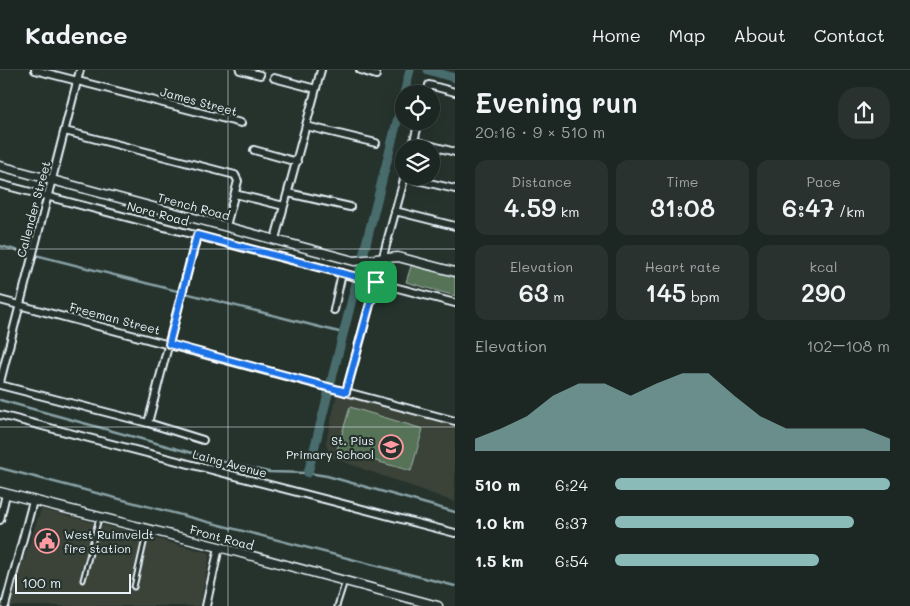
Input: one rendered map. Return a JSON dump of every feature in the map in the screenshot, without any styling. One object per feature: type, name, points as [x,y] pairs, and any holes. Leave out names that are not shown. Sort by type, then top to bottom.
[{"type":"street","name":"James Street","points":[[35,70],[241,124]]},
{"type":"street","name":"Callender Street","points":[[0,384],[80,70]]},
{"type":"street","points":[[240,70],[260,75]]},
{"type":"street","points":[[275,240],[321,70]]},
{"type":"street","points":[[360,70],[376,75]]},
{"type":"street","points":[[274,78],[316,89]]},
{"type":"street","points":[[440,88],[455,92]]},
{"type":"street","points":[[306,126],[376,143]]},
{"type":"street","points":[[64,131],[232,174],[238,179],[226,226]]},
{"type":"street","points":[[254,150],[297,162]]},
{"type":"street","points":[[440,150],[455,152]]},
{"type":"street","name":"Trench Road","points":[[0,166],[354,261],[398,257],[455,272]]},
{"type":"street","name":"Nora Road","points":[[0,184],[455,303]]},
{"type":"street","points":[[346,392],[402,185]]},
{"type":"street","points":[[439,185],[455,189]]},
{"type":"street","points":[[288,193],[350,207]]},
{"type":"street","points":[[235,194],[284,206]]},
{"type":"street","points":[[395,211],[455,226]]},
{"type":"street","points":[[148,422],[197,235]]},
{"type":"street","points":[[334,310],[342,273]]},
{"type":"street","name":"Freeman Street","points":[[0,300],[455,421]]},
{"type":"street","points":[[0,384],[148,422],[203,440]]},
{"type":"street","name":"Laing Avenue","points":[[0,415],[455,533]]},
{"type":"street","points":[[0,520],[3,493]]},
{"type":"street","name":"Front Road","points":[[3,493],[219,547],[438,606]]},
{"type":"street","points":[[5,606],[33,501]]},
{"type":"street","points":[[206,606],[219,547]]},
{"type":"lane","points":[[83,580],[99,517]]},
{"type":"lane","points":[[134,587],[147,529]]},
{"type":"lane","points":[[337,606],[345,581]]},
{"type":"shaded area","name":"St. Pius Primary School","points":[[337,394],[455,426],[455,502],[330,457],[326,443]]},
{"type":"shaded area","points":[[41,509],[210,553],[200,606],[8,606]]},
{"type":"green space","points":[[412,263],[455,275],[455,296],[406,282]]},
{"type":"green space","points":[[350,407],[423,429],[411,471],[337,450]]},
{"type":"waterway","points":[[308,473],[410,70]]},
{"type":"waterway","points":[[428,70],[455,78]]},
{"type":"waterway","points":[[0,246],[343,333]]},
{"type":"waterway","points":[[0,400],[232,464],[269,472],[308,473],[327,476],[455,512]]},
{"type":"waterway","points":[[0,468],[455,586]]},
{"type":"place","name":"St. Pius Primary School","points":[[391,447]]},
{"type":"place","name":"West Ruimveldt fire station","points":[[47,541]]},
{"type":"route","points":[[197,235],[376,282],[346,392],[169,344],[197,235]]}]
